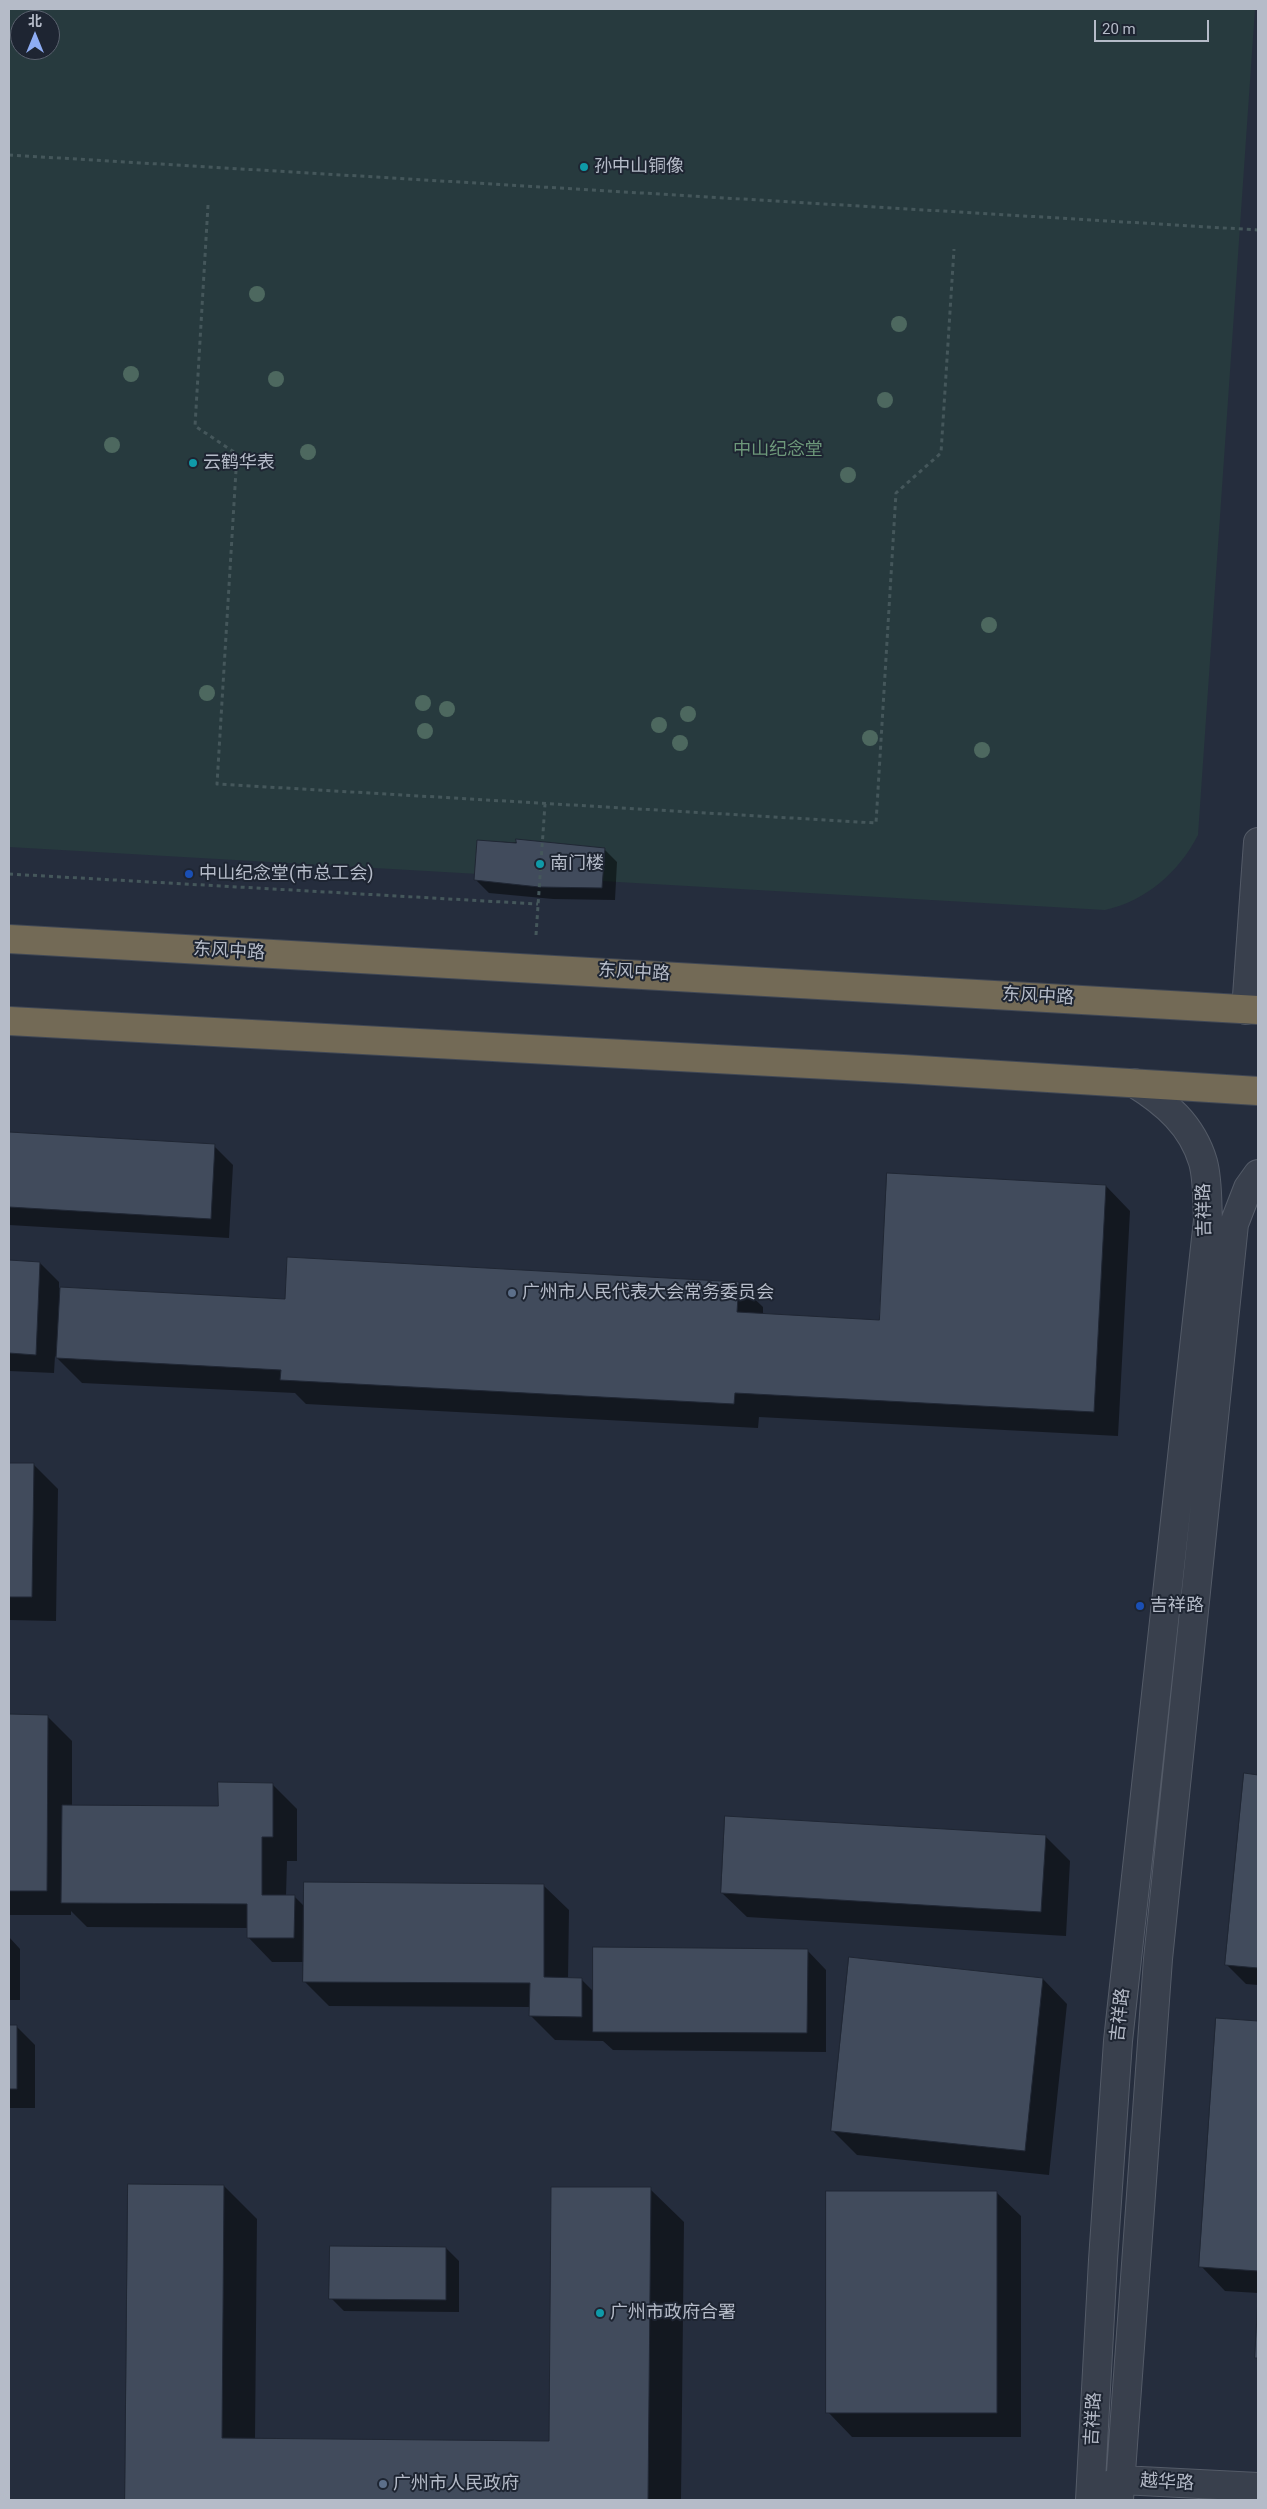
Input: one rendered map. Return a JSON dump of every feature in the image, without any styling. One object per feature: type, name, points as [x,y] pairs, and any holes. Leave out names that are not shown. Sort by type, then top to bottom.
[{"type":"highway","name":"东风中路","points":[[9,939],[534,967],[1252,1010]]},
{"type":"highway","points":[[9,1021],[1258,1091]]},
{"type":"street","points":[[1252,1010],[1258,842]]},
{"type":"street","name":"吉祥路","points":[[1093,2498],[1102,2260],[1118,2041],[1208,1220],[1204,1163],[1190,1132],[1163,1102],[1134,1083]]},
{"type":"street","name":"吉祥路","points":[[1120,2490],[1156,1988],[1234,1224],[1248,1188],[1258,1174]]},
{"type":"street","name":"越华路","points":[[1093,2498],[1120,2490],[1258,2487]]},
{"type":"path","points":[[9,155],[1258,230]]},
{"type":"path","points":[[208,205],[195,426],[236,454],[217,784],[876,824],[896,492],[941,453],[954,249]]},
{"type":"path","points":[[534,967],[545,804]]},
{"type":"path","points":[[9,874],[538,904]]},
{"type":"green space","name":"中山纪念堂","points":[[9,9],[1255,9],[1198,835],[1181,861],[1160,883],[1134,900],[1105,910],[9,847]]},
{"type":"building","name":"南门楼","points":[[516,839],[605,848],[602,888],[539,887],[474,880],[477,840],[516,843]]},
{"type":"building","points":[[9,1132],[215,1144],[211,1219],[9,1207]]},
{"type":"building","name":"广州市人民代表大会常务委员会","points":[[887,1173],[1106,1185],[1094,1412],[735,1393],[734,1404],[280,1380],[281,1370],[56,1358],[60,1287],[285,1299],[287,1257],[739,1282],[737,1312],[879,1320]]},
{"type":"building","points":[[9,1260],[40,1262],[36,1355],[9,1353]]},
{"type":"building","points":[[9,1463],[34,1463],[32,1597],[9,1597]]},
{"type":"building","points":[[9,1714],[48,1715],[47,1891],[9,1891]]},
{"type":"building","points":[[1244,1773],[1258,1775],[1258,1968],[1225,1965]]},
{"type":"building","points":[[218,1782],[273,1783],[273,1837],[262,1837],[262,1895],[295,1895],[294,1938],[247,1938],[247,1904],[61,1903],[62,1805],[218,1806]]},
{"type":"building","points":[[725,1816],[1046,1835],[1041,1912],[721,1893]]},
{"type":"building","points":[[304,1882],[544,1884],[544,1977],[582,1978],[582,2017],[529,2016],[530,1983],[303,1982]]},
{"type":"building","points":[[593,1947],[808,1949],[807,2033],[593,2032]]},
{"type":"building","points":[[849,1957],[1043,1978],[1025,2151],[831,2131]]},
{"type":"building","points":[[1216,2018],[1258,2021],[1258,2271],[1199,2267]]},
{"type":"building","points":[[9,2025],[17,2025],[17,2089],[9,2089]]},
{"type":"building","name":"广州市政府合署","points":[[128,2184],[224,2185],[222,2438],[549,2441],[551,2187],[651,2187],[648,2500],[125,2500]]},
{"type":"building","points":[[826,2191],[997,2191],[997,2413],[826,2413]]},
{"type":"building","points":[[330,2246],[446,2247],[446,2300],[329,2299]]},
{"type":"building","points":[[1258,2298],[1258,2358],[1255,2358]]},
{"type":"place","name":"孙中山铜像","points":[[584,167]]},
{"type":"place","name":"云鹤华表","points":[[193,463]]},
{"type":"place","name":"南门楼","points":[[540,864]]},
{"type":"place","name":"中山纪念堂(市总工会)","points":[[189,874]]},
{"type":"place","name":"广州市人民代表大会常务委员会","points":[[512,1293]]},
{"type":"place","name":"吉祥路","points":[[1140,1606]]},
{"type":"place","name":"广州市政府合署","points":[[600,2313]]},
{"type":"place","name":"广州市人民政府","points":[[383,2484]]}]
